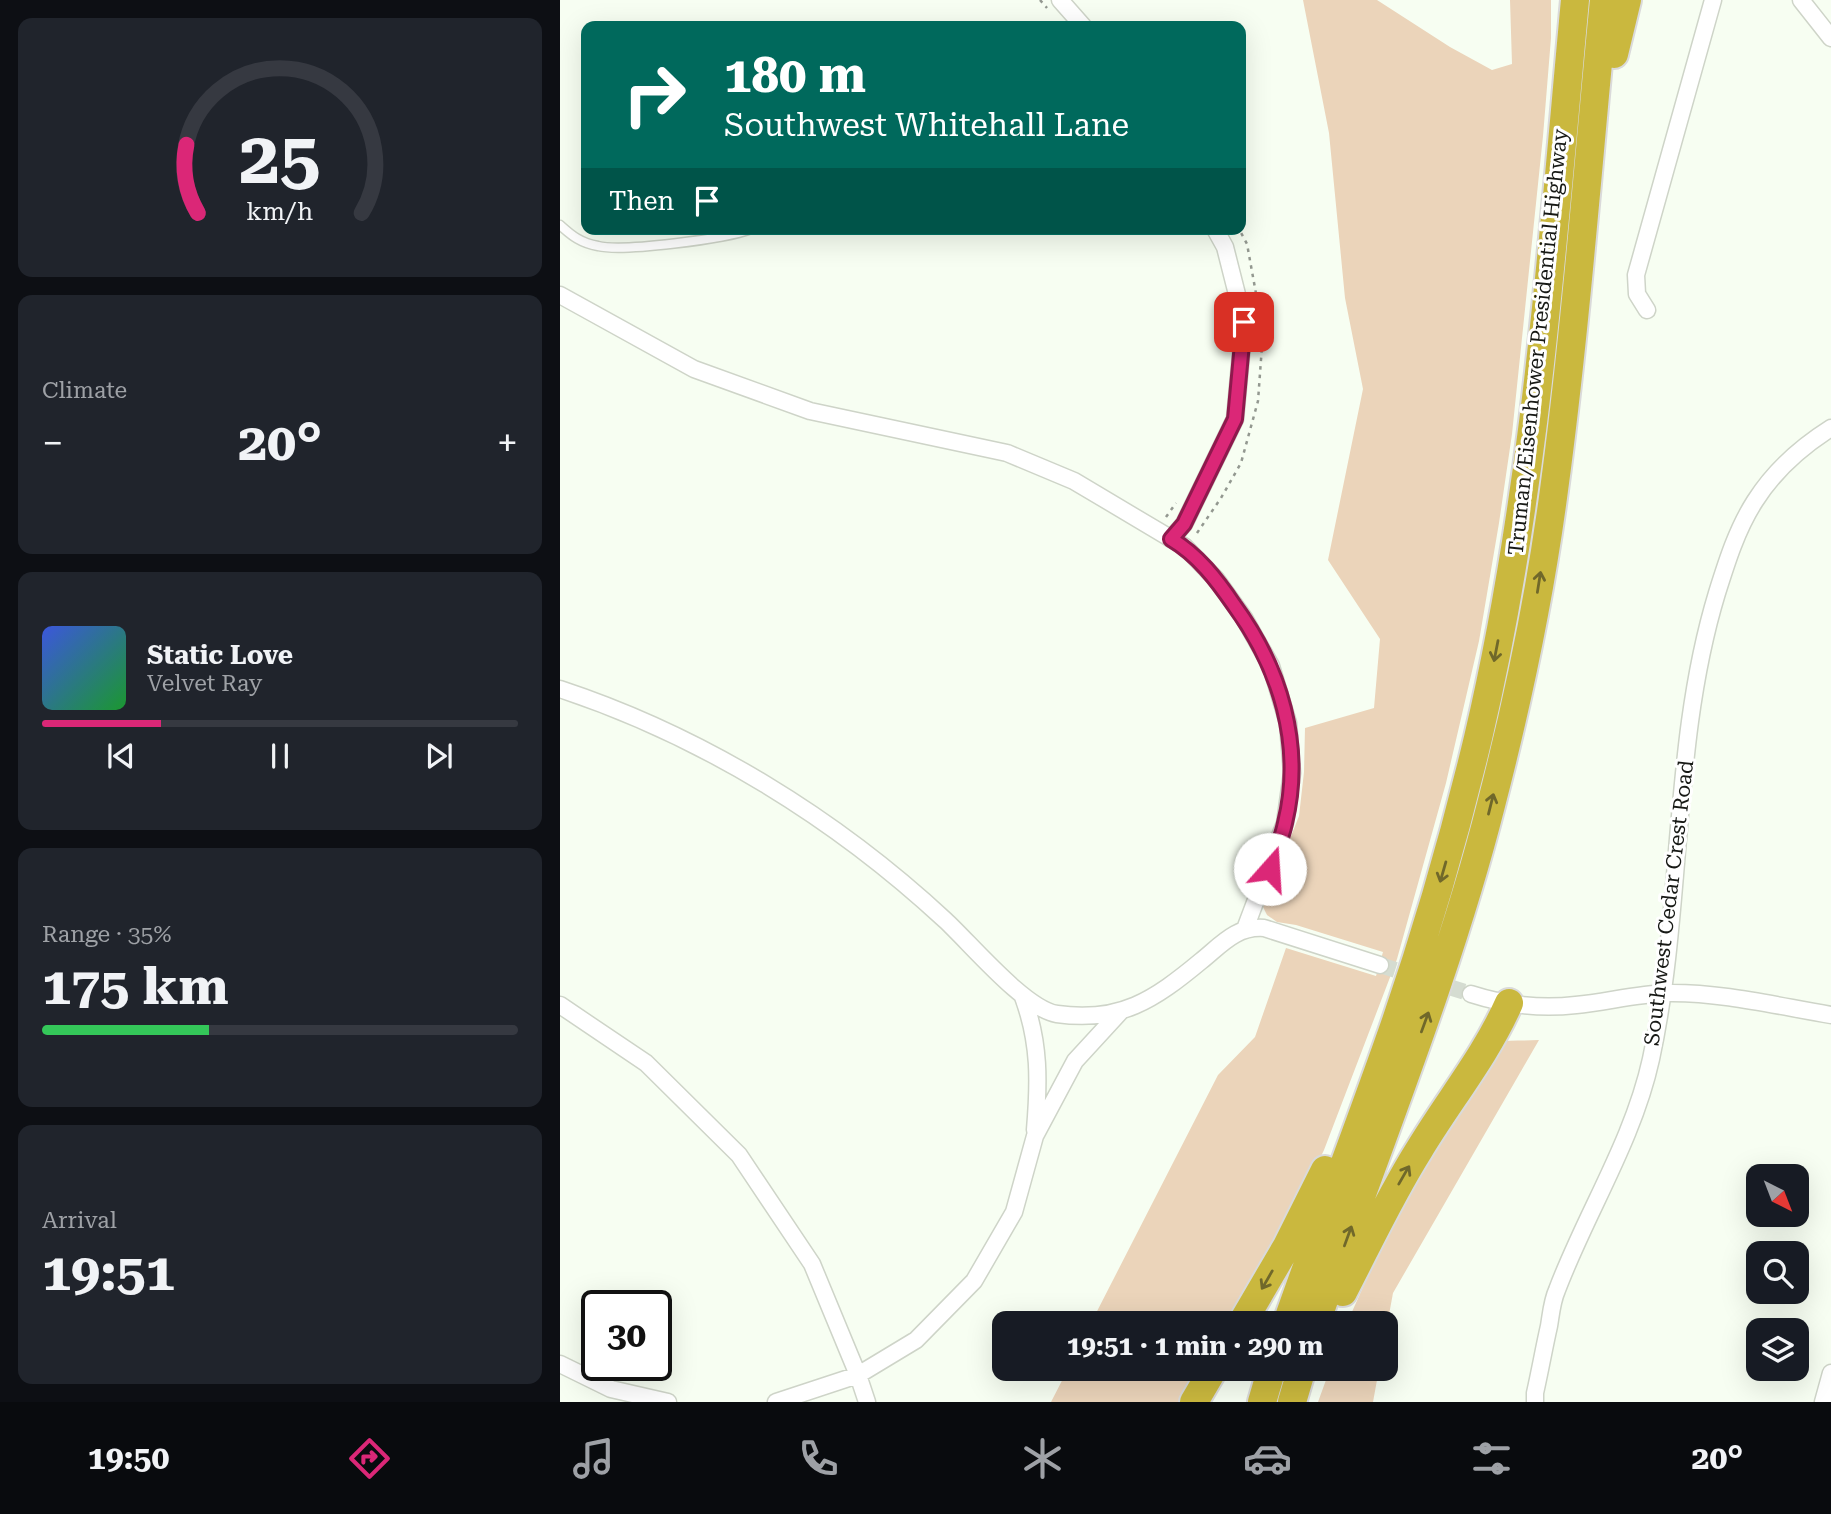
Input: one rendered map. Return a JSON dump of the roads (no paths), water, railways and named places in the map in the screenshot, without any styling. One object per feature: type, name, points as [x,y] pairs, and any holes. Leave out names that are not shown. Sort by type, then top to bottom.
[{"type":"highway","points":[[1562,0],[1564,114]]},
{"type":"highway","name":"Truman/Eisenhower Presidential Highway","points":[[1291,1311],[1395,1022],[1432,908],[1465,787],[1495,660],[1524,493],[1539,374],[1575,0]]},
{"type":"highway","name":"Truman/Eisenhower Presidential Highway","points":[[1320,1311],[1434,997],[1463,906],[1505,749],[1534,611],[1554,493],[1604,0]]},
{"type":"highway","points":[[1583,212],[1627,0]]},
{"type":"highway","points":[[1333,1311],[1385,1207],[1419,1148],[1486,1050],[1508,1003]]},
{"type":"highway","points":[[1249,1311],[1287,1246],[1395,1022]]},
{"type":"highway","points":[[1194,1402],[1206,1381]]},
{"type":"highway","points":[[1262,1402],[1268,1381]]},
{"type":"street","points":[[1060,0],[1079,21]]},
{"type":"street","points":[[1647,310],[1637,294],[1636,275],[1713,0]]},
{"type":"street","points":[[1801,0],[1831,38]]},
{"type":"street","points":[[1171,539],[1184,524],[1235,419],[1244,322],[1225,247],[1218,235]]},
{"type":"street","points":[[560,295],[694,369],[810,411],[1007,453],[1074,481],[1185,547],[1216,579],[1244,618],[1271,666],[1288,723],[1292,773],[1285,823],[1244,929]]},
{"type":"street","name":"Southwest Cedar Crest Road","points":[[1535,1402],[1556,1292],[1631,1119],[1650,1062],[1663,993],[1692,702],[1714,601],[1729,553],[1755,501],[1772,477],[1791,458],[1831,428]]},
{"type":"street","points":[[560,689],[629,715],[676,737],[741,771],[822,821],[909,888],[965,938],[1023,997],[1044,1012],[1102,1016],[1120,1012],[1147,1000],[1244,929],[1264,928],[1380,965]]},
{"type":"street","points":[[1471,994],[1508,1003],[1545,1007],[1574,1006],[1663,993],[1688,993],[1831,1015]]},
{"type":"street","points":[[776,1402],[859,1376],[916,1340],[974,1282],[1014,1212],[1035,1136],[1039,1079],[1032,1021],[1023,997]]},
{"type":"street","points":[[560,1005],[646,1063],[739,1155],[812,1264],[859,1376],[867,1402]]},
{"type":"street","points":[[1035,1136],[1075,1061],[1120,1012]]},
{"type":"street","points":[[560,1364],[611,1389],[668,1402]]},
{"type":"street","points":[[1823,1402],[1831,1373]]},
{"type":"lane","points":[[560,225],[578,241],[600,247],[630,247],[729,235]]},
{"type":"tunnel","points":[[1380,965],[1471,994]]}]
